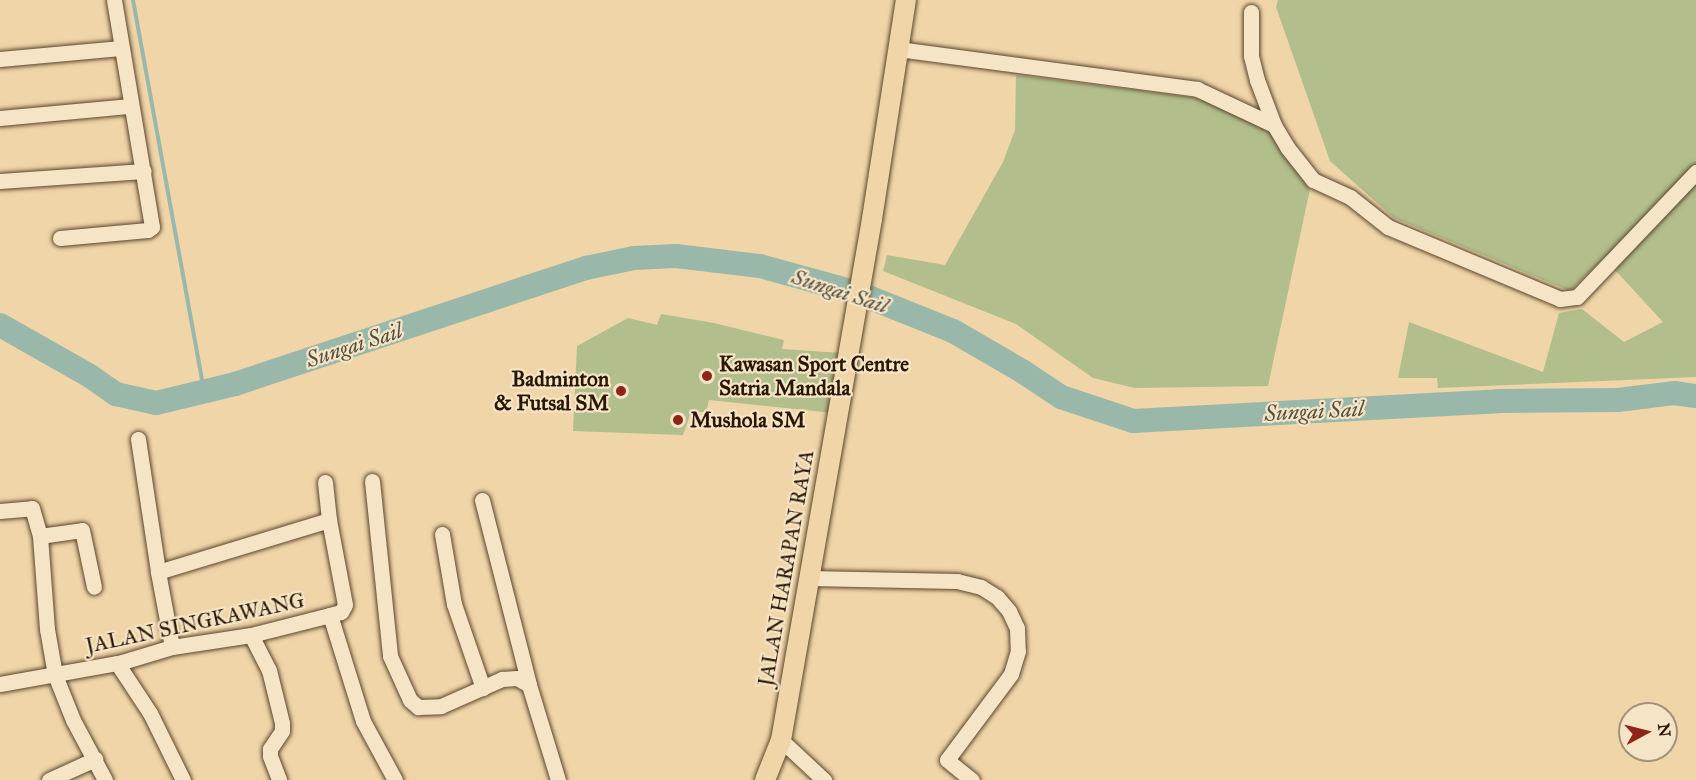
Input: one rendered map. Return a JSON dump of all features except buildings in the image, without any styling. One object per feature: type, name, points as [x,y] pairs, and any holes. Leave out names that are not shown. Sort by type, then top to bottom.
[{"type":"main road","points":[[898,49],[906,0]]},
{"type":"main road","name":"JALAN HARAPAN RAYA","points":[[765,780],[781,740],[872,219],[898,49]]},
{"type":"street","points":[[60,238],[148,230],[153,221],[130,106],[114,0]]},
{"type":"street","points":[[1251,12],[1251,56],[1274,125],[1287,147],[1313,180],[1350,197],[1388,227],[1560,299],[1577,297],[1696,172]]},
{"type":"street","points":[[0,59],[120,48]]},
{"type":"street","points":[[898,49],[1197,88],[1274,125]]},
{"type":"street","points":[[0,118],[130,106]]},
{"type":"street","points":[[0,181],[144,171]]},
{"type":"street","points":[[138,439],[172,647]]},
{"type":"street","points":[[372,481],[390,656],[410,700],[418,707],[441,706],[511,677],[529,685]]},
{"type":"street","points":[[325,482],[329,520],[345,605],[340,612],[330,615]]},
{"type":"street","points":[[482,500],[529,685],[558,780]]},
{"type":"street","points":[[0,511],[32,508],[40,536],[47,629],[55,675],[73,720],[105,780]]},
{"type":"street","points":[[158,572],[329,520]]},
{"type":"street","points":[[40,536],[82,530],[94,587]]},
{"type":"street","points":[[442,534],[454,604],[483,688]]},
{"type":"street","points":[[808,578],[957,581],[981,588],[997,597],[1009,611],[1017,628],[1018,651],[1011,674],[947,760],[972,780]]},
{"type":"street","name":"JALAN SINGKAWANG","points":[[0,684],[117,663],[172,647],[251,635],[330,615],[363,721],[395,780]]},
{"type":"street","points":[[251,635],[269,670],[282,723],[282,731],[270,749],[270,756],[279,780]]},
{"type":"street","points":[[117,663],[150,713],[183,780]]},
{"type":"street","points":[[781,740],[824,780]]},
{"type":"street","points":[[49,780],[95,759]]},
{"type":"green space","points":[[1278,0],[1696,0],[1696,377],[1438,388],[1437,378],[1398,378],[1409,322],[1543,372],[1559,313],[1582,309],[1624,342],[1663,322],[1604,258],[1570,291],[1394,218],[1330,161],[1276,7]]},
{"type":"green space","points":[[1016,75],[1199,98],[1269,131],[1310,189],[1268,386],[1135,388],[1093,378],[1016,324],[883,271],[887,255],[945,265],[1003,162],[1015,130]]},
{"type":"green space","name":"Kawasan Sport Centre Satria Mandala","points":[[661,314],[714,323],[784,340],[782,349],[842,353],[833,413],[709,400],[706,412],[691,412],[683,435],[573,431],[577,346],[628,318],[657,325]]},
{"type":"waterway","points":[[133,0],[204,390]]},
{"type":"waterway","name":"Sungai Sail","points":[[0,325],[90,376],[116,394],[156,403],[235,384],[586,268],[634,258],[676,256],[760,266],[858,293],[953,331],[1022,371],[1061,397],[1133,421],[1498,401],[1618,400],[1674,393],[1696,396]]},
{"type":"place","name":"Kawasan Sport Centre Satria Mandala","points":[[707,376]]},
{"type":"place","name":"Badminton & Futsal SM","points":[[621,391]]},
{"type":"place","name":"Mushola SM","points":[[678,420]]}]
